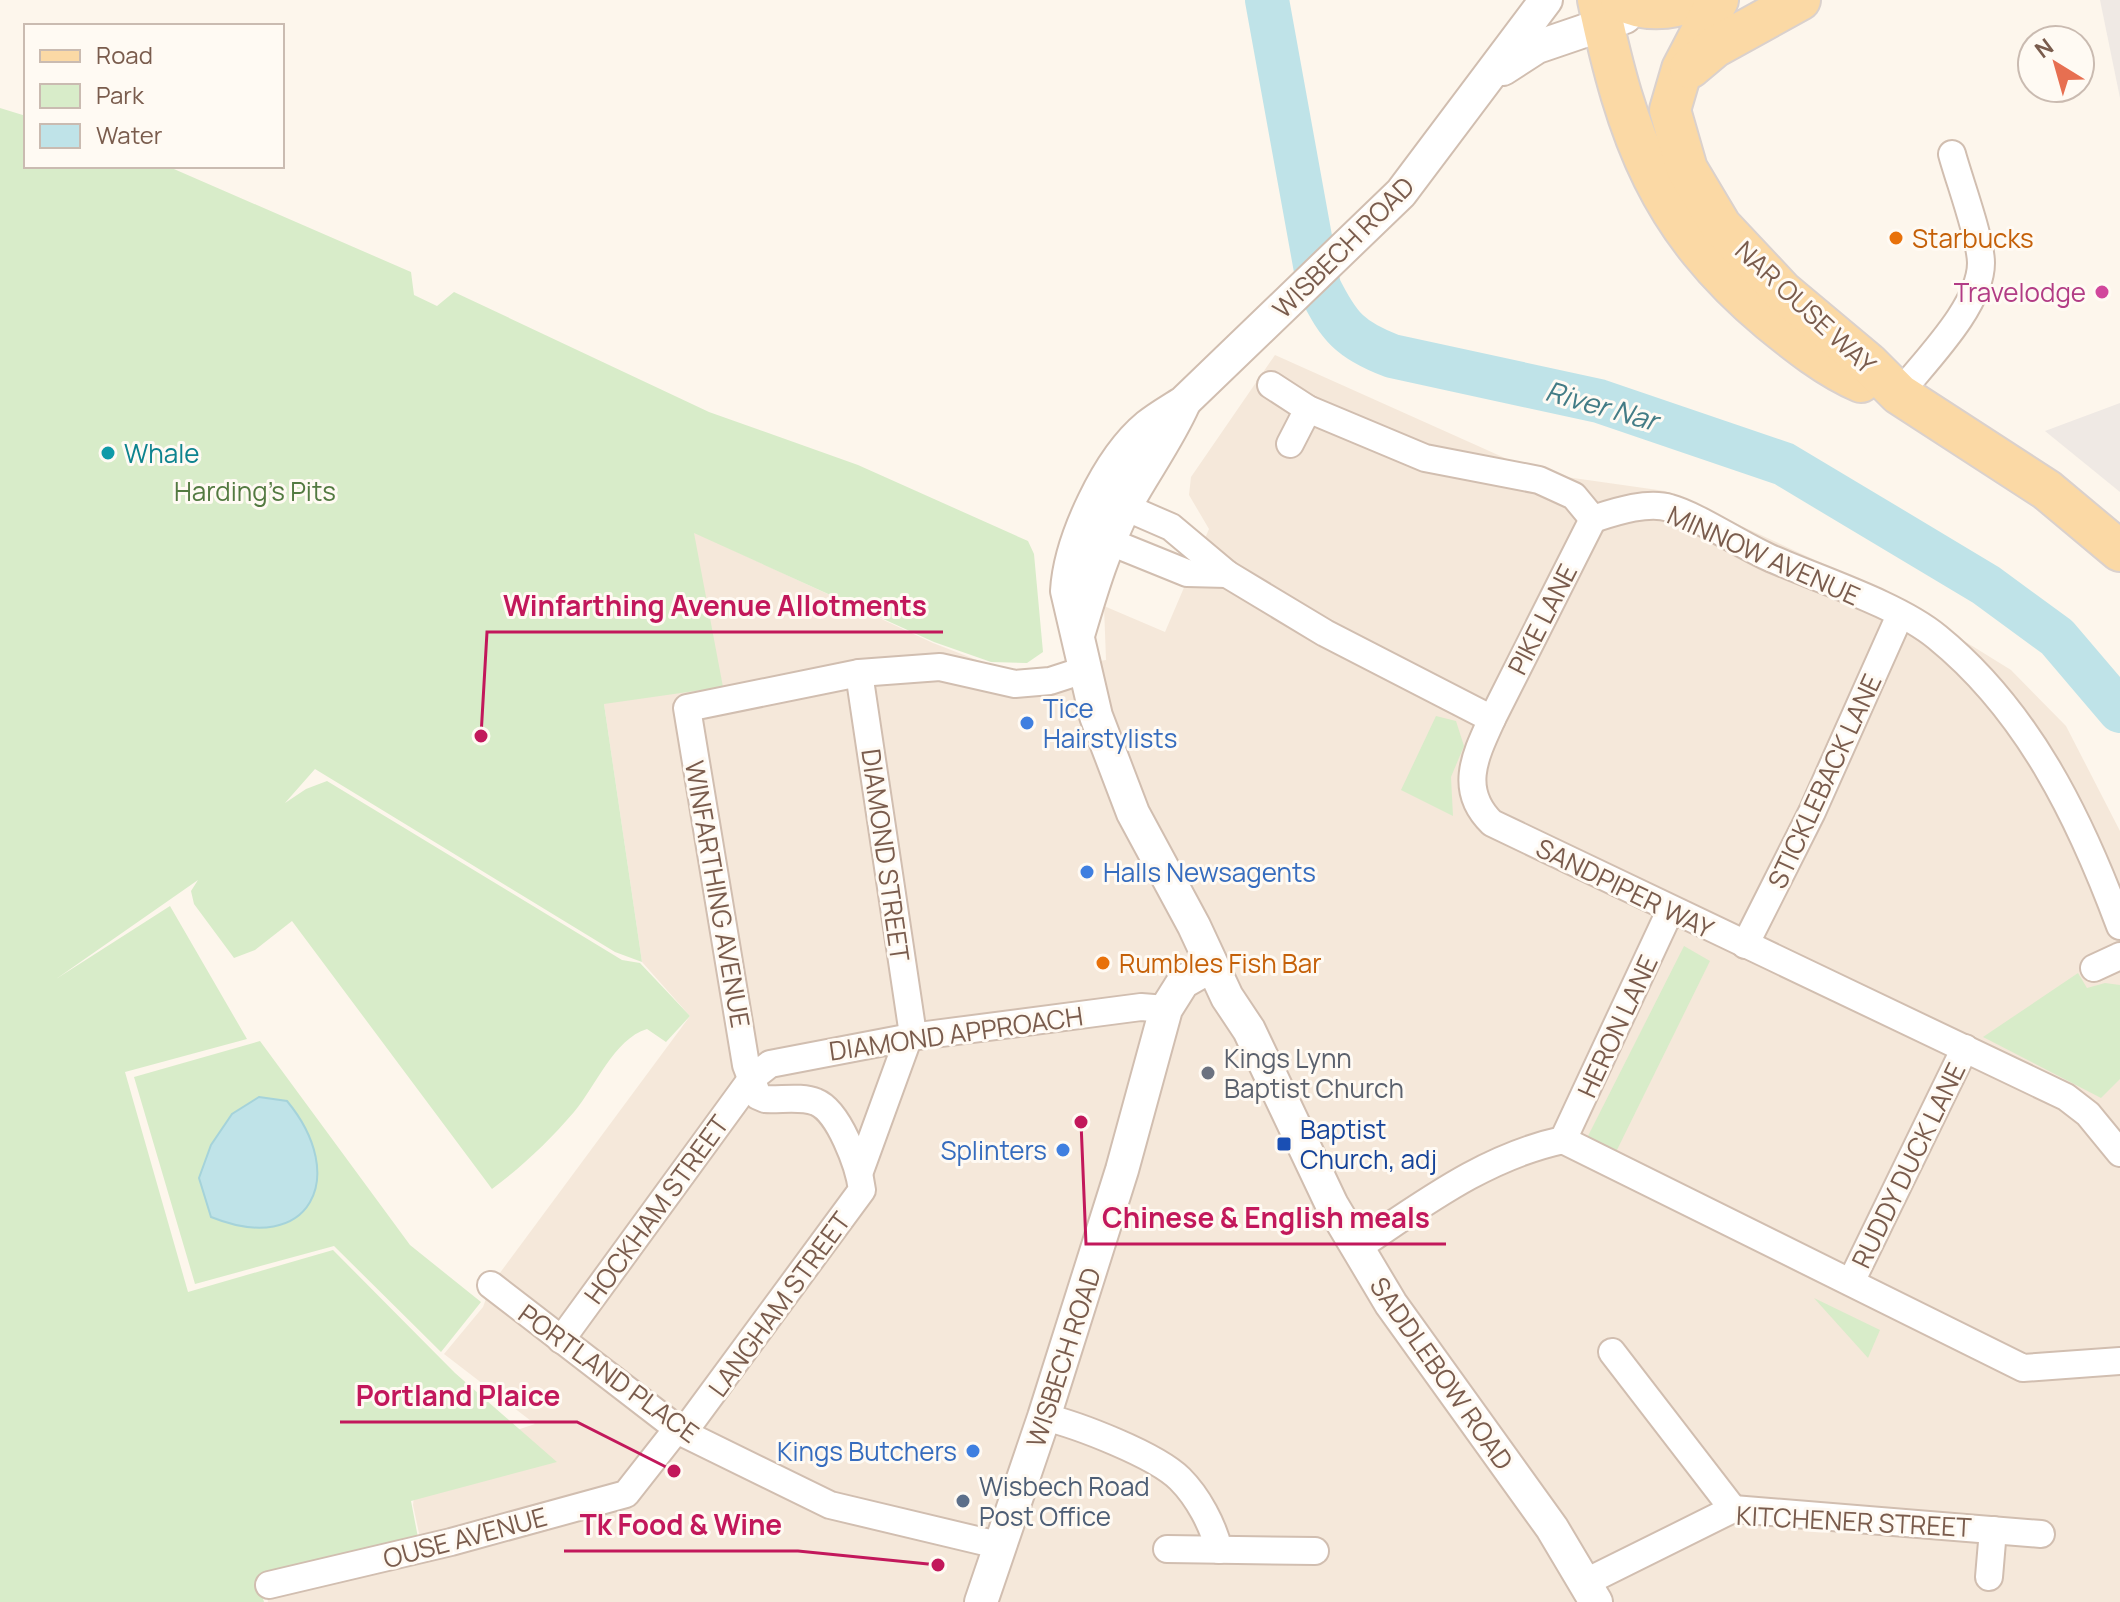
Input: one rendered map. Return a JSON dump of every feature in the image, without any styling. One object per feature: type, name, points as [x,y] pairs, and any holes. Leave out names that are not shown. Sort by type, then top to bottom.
[{"type":"main road","points":[[1678,79],[1715,47],[1800,0]]},
{"type":"main road","points":[[1617,8],[1698,1]]},
{"type":"main road","name":"NAR OUSE WAY","points":[[1698,1],[1670,110],[1687,169],[1708,208],[1774,283],[1868,363],[1899,394],[2047,490],[2120,551]]},
{"type":"main road","name":"NAR OUSE WAY","points":[[1617,8],[1648,174],[1667,208],[1712,267],[1784,333],[1857,382],[1899,394]]},
{"type":"street","name":"WISBECH ROAD","points":[[981,1602],[1002,1546],[1122,1170],[1166,1009],[1183,982],[1211,966],[1194,926],[1133,813],[1096,716],[1067,591],[1069,570],[1081,530],[1124,452],[1147,427],[1184,402],[1401,193],[1546,0]]},
{"type":"street","name":"WISBECH ROAD","points":[[1488,81],[1537,47],[1617,8]]},
{"type":"street","points":[[1899,394],[1962,315],[1977,287],[1981,262],[1952,154]]},
{"type":"street","points":[[1271,385],[1308,409],[1425,458],[1539,480],[1574,496],[1593,519]]},
{"type":"street","name":"WISBECH ROAD","points":[[1078,635],[1108,541],[1168,437],[1184,402]]},
{"type":"street","points":[[1290,444],[1308,409]]},
{"type":"street","points":[[1125,507],[1171,527],[1227,574],[1340,641],[1492,719]]},
{"type":"street","name":"MINNOW AVENUE","points":[[1593,519],[1628,509],[1669,507],[1738,544],[1900,615],[1936,636],[2017,718],[2056,783],[2120,926]]},
{"type":"street","name":"PIKE LANE","points":[[1492,719],[1593,519]]},
{"type":"street","points":[[1108,541],[1187,573],[1227,574]]},
{"type":"street","name":"STICKLEBACK LANE","points":[[1745,945],[1812,812],[1900,615]]},
{"type":"street","points":[[859,673],[940,667],[1015,684],[1050,681],[1084,670]]},
{"type":"street","name":"WINFARTHING AVENUE","points":[[752,1078],[746,1065],[687,708],[859,673]]},
{"type":"street","name":"DIAMOND STREET","points":[[859,673],[911,1037]]},
{"type":"street","name":"SANDPIPER WAY","points":[[1492,719],[1474,758],[1470,785],[1479,811],[1492,823],[1670,911],[2066,1097],[2088,1114],[2120,1153]]},
{"type":"street","name":"HERON LANE","points":[[1563,1140],[1670,911]]},
{"type":"street","points":[[2094,968],[2120,956]]},
{"type":"street","name":"SADDLEBOW ROAD","points":[[1211,966],[1249,1030],[1332,1205],[1357,1248],[1406,1327],[1552,1528],[1591,1592]]},
{"type":"street","name":"DIAMOND APPROACH","points":[[752,1078],[770,1064],[911,1037],[1141,1007],[1166,1009]]},
{"type":"street","name":"LANGHAM STREET","points":[[680,1431],[862,1190],[860,1171],[911,1037]]},
{"type":"street","name":"RUDDY DUCK LANE","points":[[1851,1282],[1965,1048]]},
{"type":"street","points":[[752,1078],[758,1096],[765,1099],[813,1100],[829,1108],[860,1171]]},
{"type":"street","name":"HOCKHAM STREET","points":[[561,1340],[752,1078]]},
{"type":"street","points":[[1357,1248],[1487,1166],[1515,1152],[1563,1140],[2023,1368],[2120,1361]]},
{"type":"street","name":"PORTLAND PLACE","points":[[491,1285],[680,1431],[830,1505],[1002,1546]]},
{"type":"street","points":[[1612,1352],[1733,1509]]},
{"type":"street","points":[[1044,1417],[1070,1423],[1166,1467],[1182,1480],[1214,1528],[1219,1550]]},
{"type":"street","name":"OUSE AVENUE","points":[[269,1585],[451,1542],[626,1494],[680,1431]]},
{"type":"street","name":"KITCHENER STREET","points":[[1591,1592],[1733,1509],[2041,1534]]},
{"type":"street","name":"KITCHENER STREET","points":[[1989,1577],[1993,1530]]},
{"type":"street","points":[[1167,1549],[1315,1551]]},
{"type":"shaded area","points":[[2100,0],[2120,0],[2120,98]]},
{"type":"shaded area","points":[[1275,355],[1538,473],[1665,491],[1885,592],[2011,670],[2066,726],[2120,831],[2120,1602],[268,1602],[266,1591],[423,1552],[413,1505],[418,1463],[535,1424],[444,1354],[483,1307],[491,1285],[690,1016],[642,962],[604,704],[694,532],[933,643],[1013,674],[1106,660],[1104,606],[1165,632],[1209,529],[1189,495],[1191,477]]},
{"type":"shaded area","points":[[2120,403],[2120,492],[2045,431]]},
{"type":"green space","name":"Harding's Pits","points":[[0,108],[24,115],[24,168],[172,168],[411,272],[414,295],[437,306],[454,292],[709,412],[858,465],[1028,541],[1034,554],[1043,652],[1027,663],[991,662],[934,642],[694,533],[723,687],[604,704],[642,962],[615,952],[315,769],[285,803],[306,789],[327,781],[622,960],[640,963],[690,1016],[666,1042],[647,1029],[635,1034],[606,1064],[565,1123],[492,1189],[292,921],[255,950],[234,958],[194,904],[191,891],[198,880],[56,979],[170,906],[247,1039],[125,1072],[188,1292],[333,1250],[455,1373],[557,1462],[411,1501],[419,1543],[258,1580],[264,1602],[0,1602]]},
{"type":"green space","points":[[1436,716],[1456,721],[1464,746],[1451,777],[1453,816],[1401,790]]},
{"type":"green space","points":[[1684,946],[1710,961],[1613,1158],[1587,1138]]},
{"type":"green space","points":[[2078,973],[2087,988],[2105,983],[2120,985],[2120,1079],[2101,1098],[1983,1037]]},
{"type":"green space","points":[[260,1041],[410,1245],[481,1302],[441,1352],[334,1246],[195,1284],[134,1077]]},
{"type":"green space","points":[[1814,1298],[1880,1330],[1868,1358]]},
{"type":"water","points":[[259,1097],[287,1101],[306,1129],[316,1157],[317,1182],[310,1202],[295,1218],[274,1226],[245,1227],[211,1217],[199,1178],[211,1145],[232,1114]]},
{"type":"waterway","name":"River Nar","points":[[1267,0],[1319,287],[1340,322],[1356,338],[1392,356],[1599,401],[1784,464],[1986,585],[2057,637],[2120,711]]},
{"type":"place","name":"Starbucks","points":[[1896,238]]},
{"type":"place","name":"Travelodge","points":[[2102,292]]},
{"type":"place","name":"Whale","points":[[108,453]]},
{"type":"place","name":"Tice Hairstylists","points":[[1027,723]]},
{"type":"place","name":"Winfarthing Avenue Allotments","points":[[481,736]]},
{"type":"place","name":"Halls Newsagents","points":[[1087,872]]},
{"type":"place","name":"Rumbles Fish Bar","points":[[1103,963]]},
{"type":"place","name":"Kings Lynn Baptist Church","points":[[1208,1073]]},
{"type":"place","name":"Chinese & English meals","points":[[1081,1122]]},
{"type":"place","name":"Baptist Church, adj","points":[[1284,1144]]},
{"type":"place","name":"Splinters","points":[[1063,1150]]},
{"type":"place","name":"Kings Butchers","points":[[973,1451]]},
{"type":"place","name":"Portland Plaice","points":[[674,1471]]},
{"type":"place","name":"Wisbech Road Post Office","points":[[963,1501]]},
{"type":"place","name":"Tk Food & Wine","points":[[938,1565]]}]
